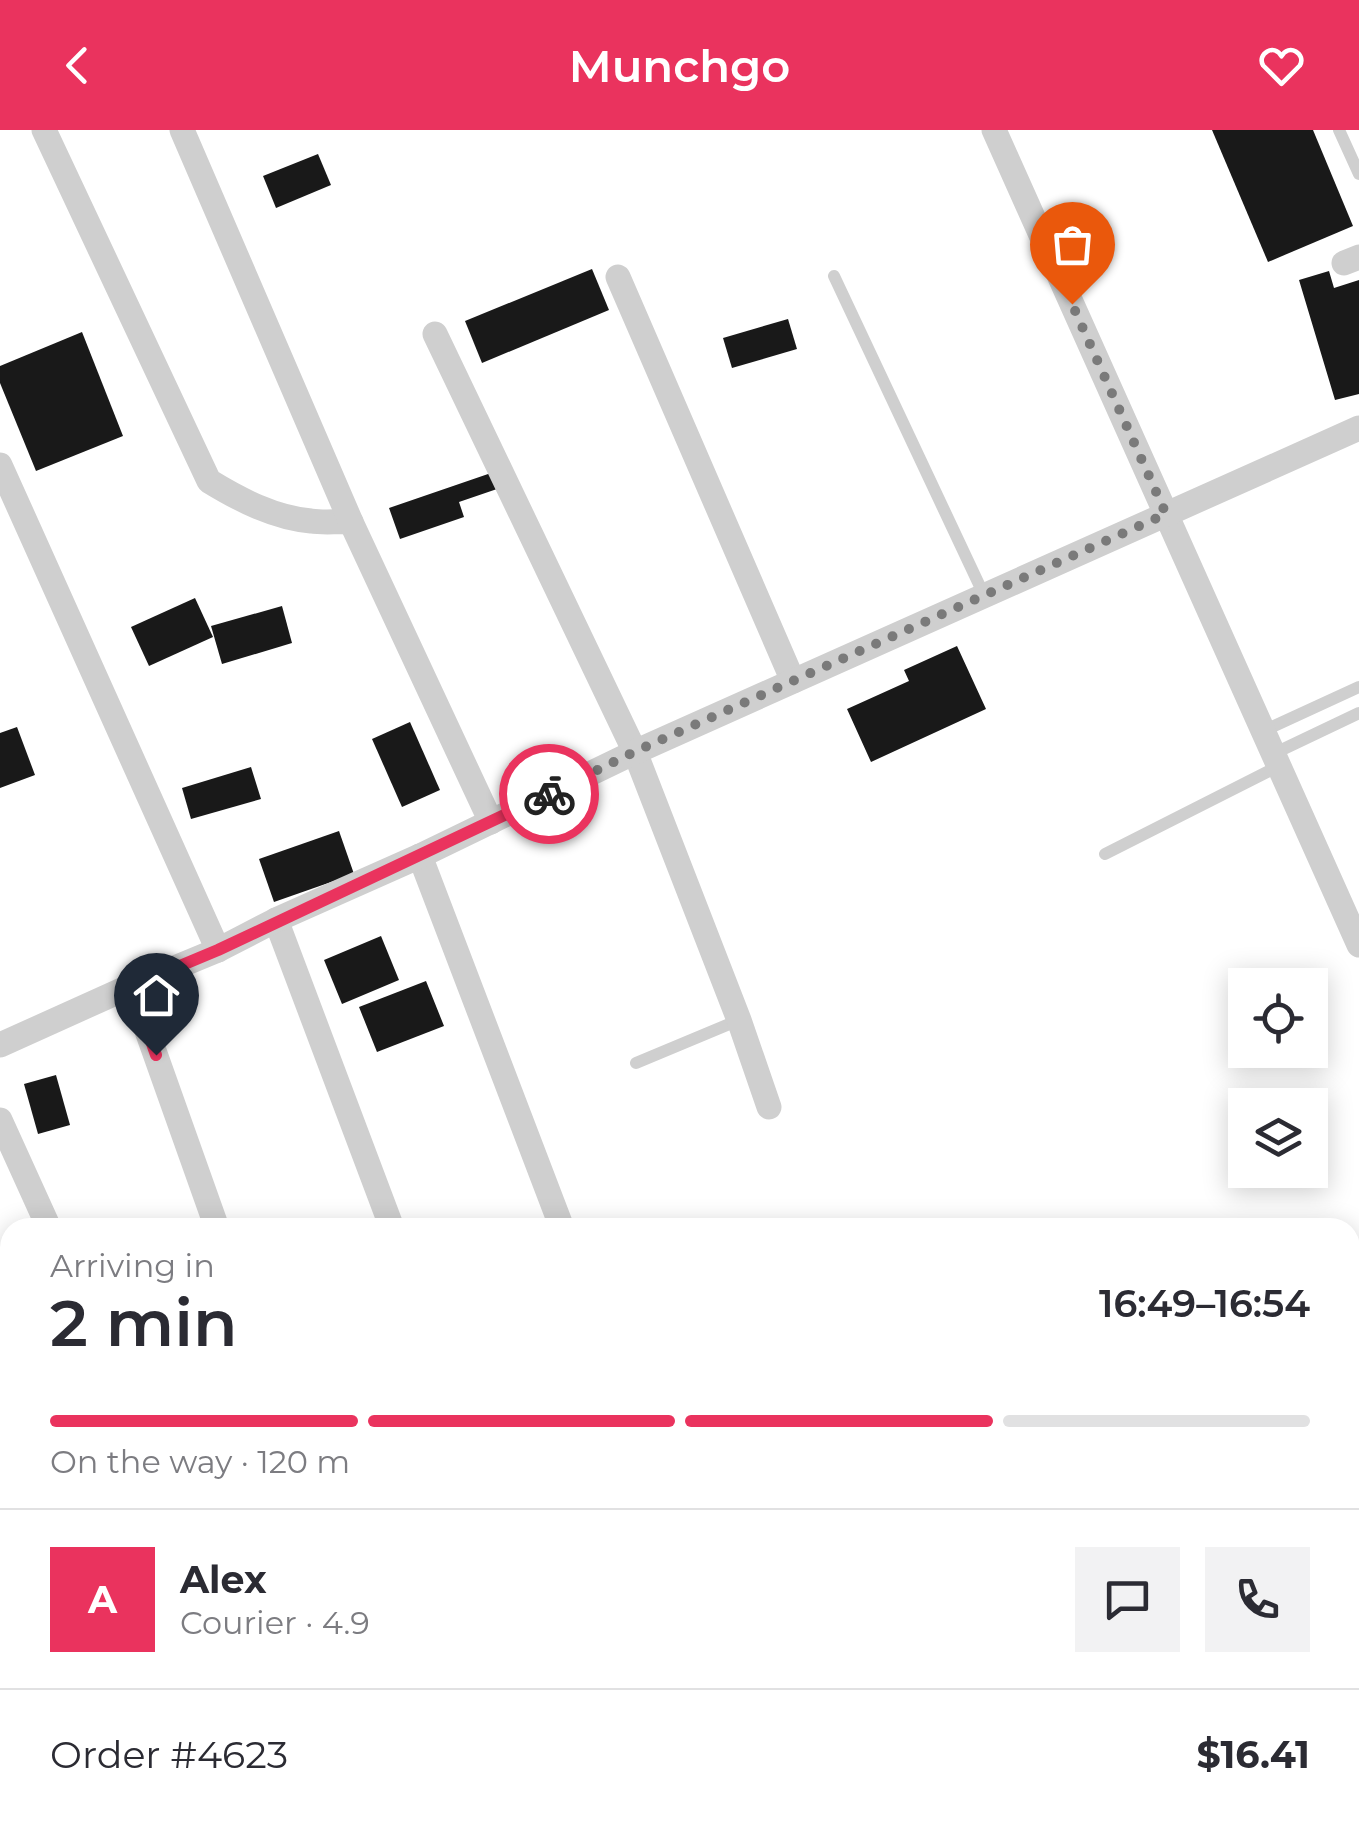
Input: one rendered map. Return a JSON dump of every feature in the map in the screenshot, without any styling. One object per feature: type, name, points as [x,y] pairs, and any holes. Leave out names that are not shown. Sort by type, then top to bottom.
[{"type":"street","points":[[44,130],[209,481],[273,512],[310,521],[351,522]]},
{"type":"street","points":[[182,130],[351,522],[492,822]]},
{"type":"street","points":[[994,130],[1359,945]]},
{"type":"street","points":[[618,277],[793,681]]},
{"type":"street","points":[[435,334],[634,752],[769,1107]]},
{"type":"street","points":[[0,1044],[218,950],[634,752],[1359,428]]},
{"type":"street","points":[[0,465],[218,950]]},
{"type":"street","points":[[420,856],[558,1218]]},
{"type":"street","points":[[276,920],[388,1218]]},
{"type":"street","points":[[132,986],[213,1218]]},
{"type":"street","points":[[0,1120],[44,1218]]},
{"type":"lane","points":[[1339,130],[1359,174]]},
{"type":"lane","points":[[834,276],[984,595]]},
{"type":"lane","points":[[1105,854],[1272,750],[1359,687]]},
{"type":"lane","points":[[1272,750],[1359,713]]},
{"type":"lane","points":[[636,1063],[738,1020]]},
{"type":"building","points":[[1212,130],[1313,130],[1353,226],[1268,262]]},
{"type":"building","points":[[318,154],[331,185],[276,208],[263,176]]},
{"type":"building","points":[[592,269],[609,310],[482,363],[465,321]]},
{"type":"building","points":[[1329,271],[1334,288],[1359,280],[1359,394],[1335,400],[1299,280]]},
{"type":"building","points":[[788,319],[797,349],[732,368],[723,338]]},
{"type":"building","points":[[82,332],[123,436],[36,471],[0,383],[0,366]]},
{"type":"building","points":[[491,473],[497,489],[459,502],[464,517],[400,539],[389,508]]},
{"type":"building","points":[[195,598],[213,637],[149,666],[131,627]]},
{"type":"building","points":[[282,606],[292,643],[222,664],[211,626]]},
{"type":"building","points":[[957,646],[986,709],[871,762],[847,709],[909,681],[904,670]]},
{"type":"building","points":[[410,722],[440,790],[402,807],[372,739]]},
{"type":"building","points":[[17,727],[35,775],[0,788],[0,733]]},
{"type":"building","points":[[251,767],[261,799],[191,819],[182,788]]},
{"type":"building","points":[[339,831],[354,874],[274,902],[259,859]]},
{"type":"building","points":[[381,936],[399,980],[342,1004],[324,960]]},
{"type":"building","points":[[426,981],[444,1026],[377,1052],[359,1007]]},
{"type":"building","points":[[56,1075],[70,1125],[38,1134],[24,1084]]},
{"type":"way so far","points":[[549,794],[634,752],[1166,514],[1072,304]]},
{"type":"route","points":[[156,1055],[132,986],[218,950],[549,794]]}]
